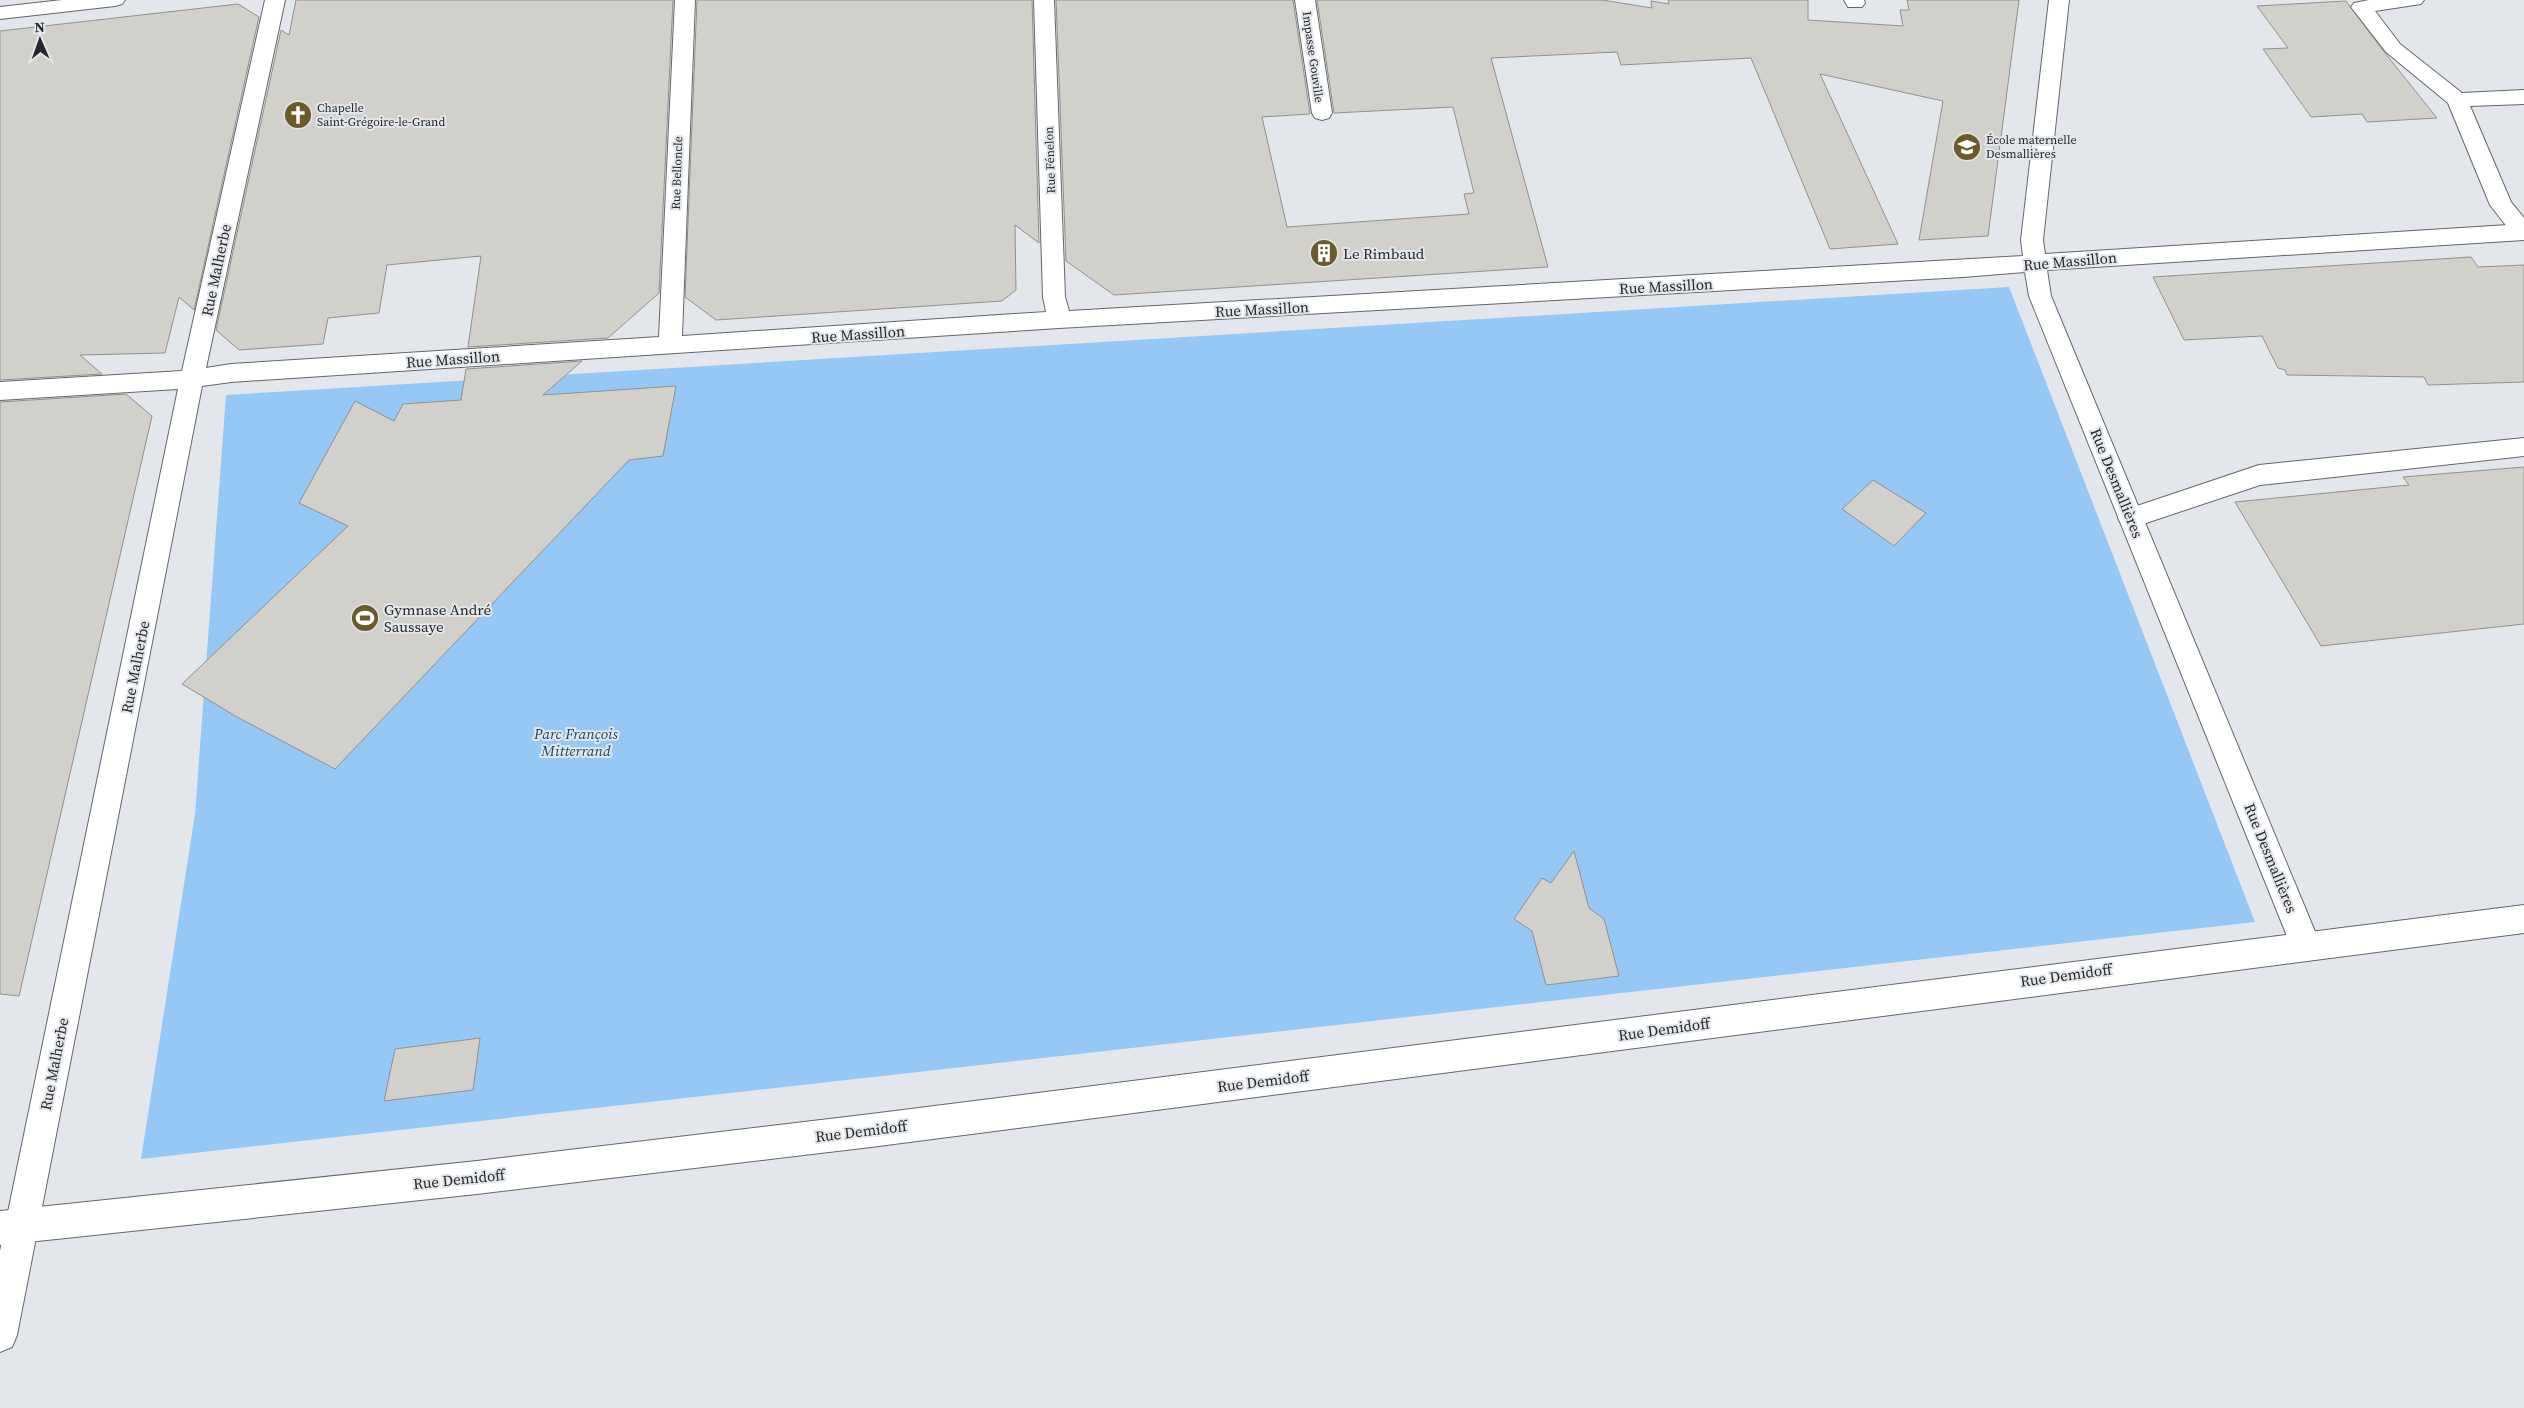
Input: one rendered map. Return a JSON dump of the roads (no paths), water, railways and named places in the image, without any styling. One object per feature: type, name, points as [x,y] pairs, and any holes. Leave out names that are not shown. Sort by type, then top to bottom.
[{"type":"street","points":[[0,13],[115,0]]},
{"type":"street","name":"Rue Malherbe","points":[[0,1335],[14,1231],[192,379],[276,0]]},
{"type":"street","name":"Rue Belloncle","points":[[670,346],[685,0]]},
{"type":"street","name":"Rue Fénelon","points":[[1044,0],[1054,297],[1059,320]]},
{"type":"street","name":"Impasse Gouville","points":[[1305,0],[1322,113]]},
{"type":"street","name":"Rue Desmallières","points":[[2059,0],[2032,240],[2040,296],[2306,946]]},
{"type":"street","points":[[2414,0],[2361,7],[2393,48],[2457,100],[2501,206],[2523,232]]},
{"type":"street","points":[[2457,100],[2524,97]]},
{"type":"street","name":"Rue Massillon","points":[[0,391],[192,379],[230,373],[1059,320],[2034,264],[2523,232]]},
{"type":"street","points":[[2131,518],[2259,474],[2524,447]]},
{"type":"street","name":"Rue Demidoff","points":[[14,1231],[650,1158],[1374,1067],[2130,967],[2524,919]]},
{"type":"place","name":"Chapelle Saint-Grégoire-le-Grand","points":[[298,115]]},
{"type":"place","name":"École maternelle Desmallières","points":[[1967,147]]},
{"type":"place","name":"Le Rimbaud","points":[[1324,253]]},
{"type":"place","name":"Gymnase André Saussaye","points":[[365,618]]},
{"type":"park label","name":"Parc François Mitterrand","points":[[576,742]]}]
